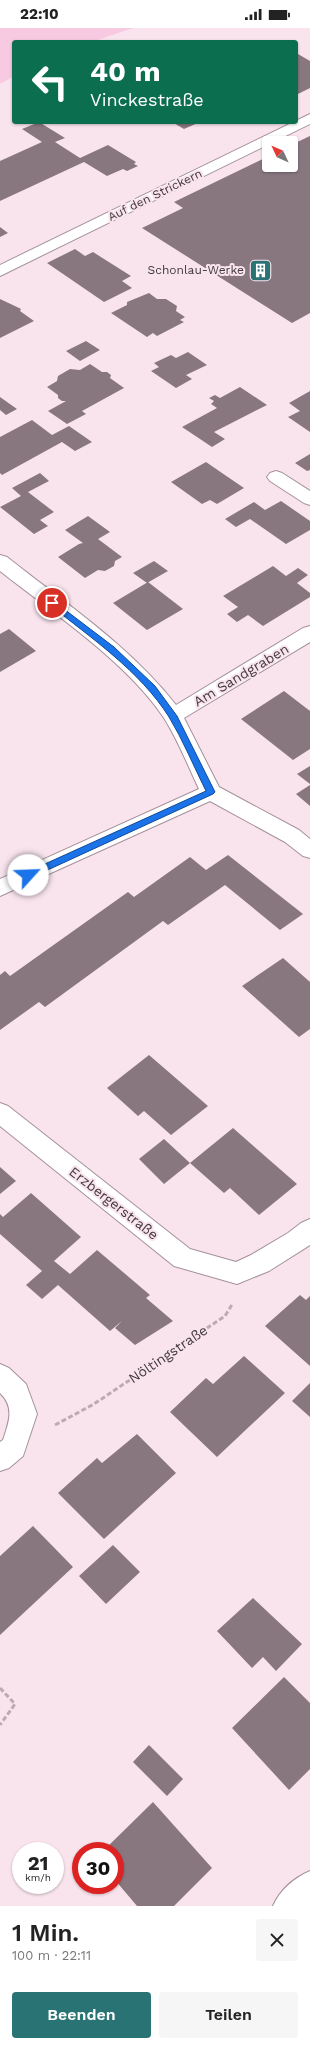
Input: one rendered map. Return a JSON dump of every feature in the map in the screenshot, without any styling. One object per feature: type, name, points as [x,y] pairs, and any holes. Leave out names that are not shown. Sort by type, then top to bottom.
[{"type":"street","name":"Auf den Strickern","points":[[298,124],[310,118]]},
{"type":"street","name":"Auf den Strickern","points":[[0,271],[298,124]]},
{"type":"street","points":[[276,477],[310,499]]},
{"type":"street","points":[[0,561],[111,649],[152,688],[173,716],[210,792],[292,836],[310,850]]},
{"type":"street","name":"Am Sandgraben","points":[[173,716],[310,633]]},
{"type":"street","points":[[0,888],[210,792]]},
{"type":"street","name":"Erzbergerstraße","points":[[0,1113],[183,1258],[237,1273]]},
{"type":"street","points":[[237,1273],[260,1263],[297,1241],[310,1230]]},
{"type":"street","points":[[0,1376],[17,1392],[24,1414],[7,1453]]},
{"type":"street","points":[[288,1906],[310,1886]]},
{"type":"path","name":"Nöltingstraße","points":[[7,1453],[94,1404],[226,1316],[237,1295],[237,1273]]},
{"type":"path","points":[[0,1688],[15,1704],[0,1725]]},
{"type":"shaded area","points":[[0,28],[133,28],[98,40],[12,40],[12,77],[0,84]]},
{"type":"building","points":[[298,54],[310,61],[310,88],[298,94]]},
{"type":"building","points":[[34,124],[42,124],[65,138],[55,142],[80,158],[108,145],[136,162],[134,164],[138,166],[127,171],[123,169],[107,176],[84,162],[0,201],[0,161],[42,142],[22,129]]},
{"type":"building","points":[[175,124],[195,124],[184,129]]},
{"type":"building","name":"Schonlau-Werke","points":[[310,136],[310,313],[292,323],[142,228],[183,208],[174,202],[262,159],[262,172],[298,172],[298,142]]},
{"type":"building","points":[[0,227],[8,233],[0,237]]},
{"type":"building","points":[[75,249],[85,256],[93,252],[131,276],[122,281],[132,288],[104,302],[47,263]]},
{"type":"building","points":[[149,293],[157,299],[166,299],[177,306],[176,311],[185,317],[180,320],[184,322],[157,336],[153,333],[147,337],[111,313],[127,305],[127,302]]},
{"type":"building","points":[[0,299],[21,309],[20,311],[34,321],[0,338]]},
{"type":"building","points":[[86,341],[100,350],[80,361],[66,351]]},
{"type":"building","points":[[188,352],[207,365],[186,375],[192,379],[176,388],[151,371],[159,367],[154,363],[171,355],[176,358]]},
{"type":"building","points":[[90,364],[102,372],[107,372],[111,375],[110,378],[124,388],[82,411],[86,414],[67,424],[48,411],[66,401],[62,401],[58,398],[58,395],[47,387],[57,381],[58,376],[70,369],[80,370]]},
{"type":"building","points":[[240,387],[267,405],[214,432],[225,439],[212,447],[182,427],[217,408],[211,404],[214,401],[209,398],[215,395],[220,398]]},
{"type":"building","points":[[310,391],[310,432],[288,417],[300,411],[289,403]]},
{"type":"building","points":[[0,397],[17,409],[6,415],[0,410]]},
{"type":"building","points":[[32,420],[52,435],[69,426],[92,442],[75,451],[62,442],[2,475],[0,473],[0,437]]},
{"type":"building","points":[[310,454],[310,470],[307,471],[295,463]]},
{"type":"building","points":[[206,462],[244,488],[217,504],[210,500],[202,504],[171,482]]},
{"type":"building","points":[[40,473],[49,481],[28,492],[54,512],[40,520],[48,526],[34,534],[0,507],[21,496],[12,488]]},
{"type":"building","points":[[281,501],[310,521],[310,530],[286,544],[250,519],[236,527],[225,519],[254,502],[265,510]]},
{"type":"building","points":[[88,516],[110,532],[98,539],[122,557],[115,561],[114,566],[105,571],[98,570],[85,578],[58,557],[83,543],[65,530]]},
{"type":"building","points":[[154,561],[168,571],[147,583],[133,573]]},
{"type":"building","points":[[273,566],[286,576],[298,568],[308,575],[297,583],[310,593],[310,597],[263,626],[248,615],[237,622],[227,614],[238,607],[223,596]]},
{"type":"building","points":[[148,582],[183,609],[147,630],[113,603]]},
{"type":"building","points":[[9,629],[36,651],[0,672],[0,634]]},
{"type":"building","points":[[284,691],[310,711],[310,749],[293,760],[241,719]]},
{"type":"building","points":[[310,766],[310,784],[297,774]]},
{"type":"building","points":[[310,785],[310,806],[296,794]]},
{"type":"building","points":[[228,855],[303,914],[280,930],[225,885],[168,925],[163,921],[45,1007],[39,1002],[0,1030],[0,975],[5,971],[10,976],[128,892],[134,897],[190,857],[206,870]]},
{"type":"building","points":[[283,958],[310,982],[310,1029],[299,1037],[242,986]]},
{"type":"building","points":[[149,1055],[208,1106],[171,1135],[144,1111],[138,1116],[107,1088]]},
{"type":"building","points":[[233,1128],[297,1184],[259,1215],[230,1188],[224,1193],[190,1163]]},
{"type":"building","points":[[164,1139],[190,1163],[164,1184],[139,1159]]},
{"type":"building","points":[[0,1167],[16,1181],[0,1194]]},
{"type":"building","points":[[31,1193],[81,1237],[54,1261],[70,1274],[97,1250],[150,1295],[146,1298],[173,1321],[135,1345],[115,1328],[122,1321],[110,1331],[58,1285],[42,1299],[26,1285],[42,1271],[0,1234],[0,1214],[3,1217]]},
{"type":"building","points":[[300,1295],[306,1300],[310,1296],[310,1366],[265,1326]]},
{"type":"building","points":[[244,1356],[285,1393],[217,1457],[170,1412],[206,1378],[213,1384]]},
{"type":"building","points":[[310,1383],[310,1417],[292,1401]]},
{"type":"building","points":[[137,1434],[176,1473],[104,1539],[58,1493],[97,1458],[102,1463]]},
{"type":"building","points":[[33,1526],[73,1567],[0,1635],[0,1556]]},
{"type":"building","points":[[113,1545],[140,1572],[106,1604],[79,1576]]},
{"type":"building","points":[[253,1598],[302,1644],[276,1671],[263,1657],[252,1668],[217,1631]]},
{"type":"building","points":[[284,1677],[310,1703],[310,1769],[289,1790],[232,1728]]},
{"type":"building","points":[[149,1745],[183,1779],[167,1796],[133,1762]]},
{"type":"building","points":[[153,1802],[212,1868],[174,1906],[137,1906],[124,1891],[124,1842],[112,1842]]},
{"type":"place","name":"Schonlau-Werke","points":[[260,270]]},
{"type":"route","points":[[28,875],[210,792],[173,716],[152,688],[111,649],[52,603]]}]
